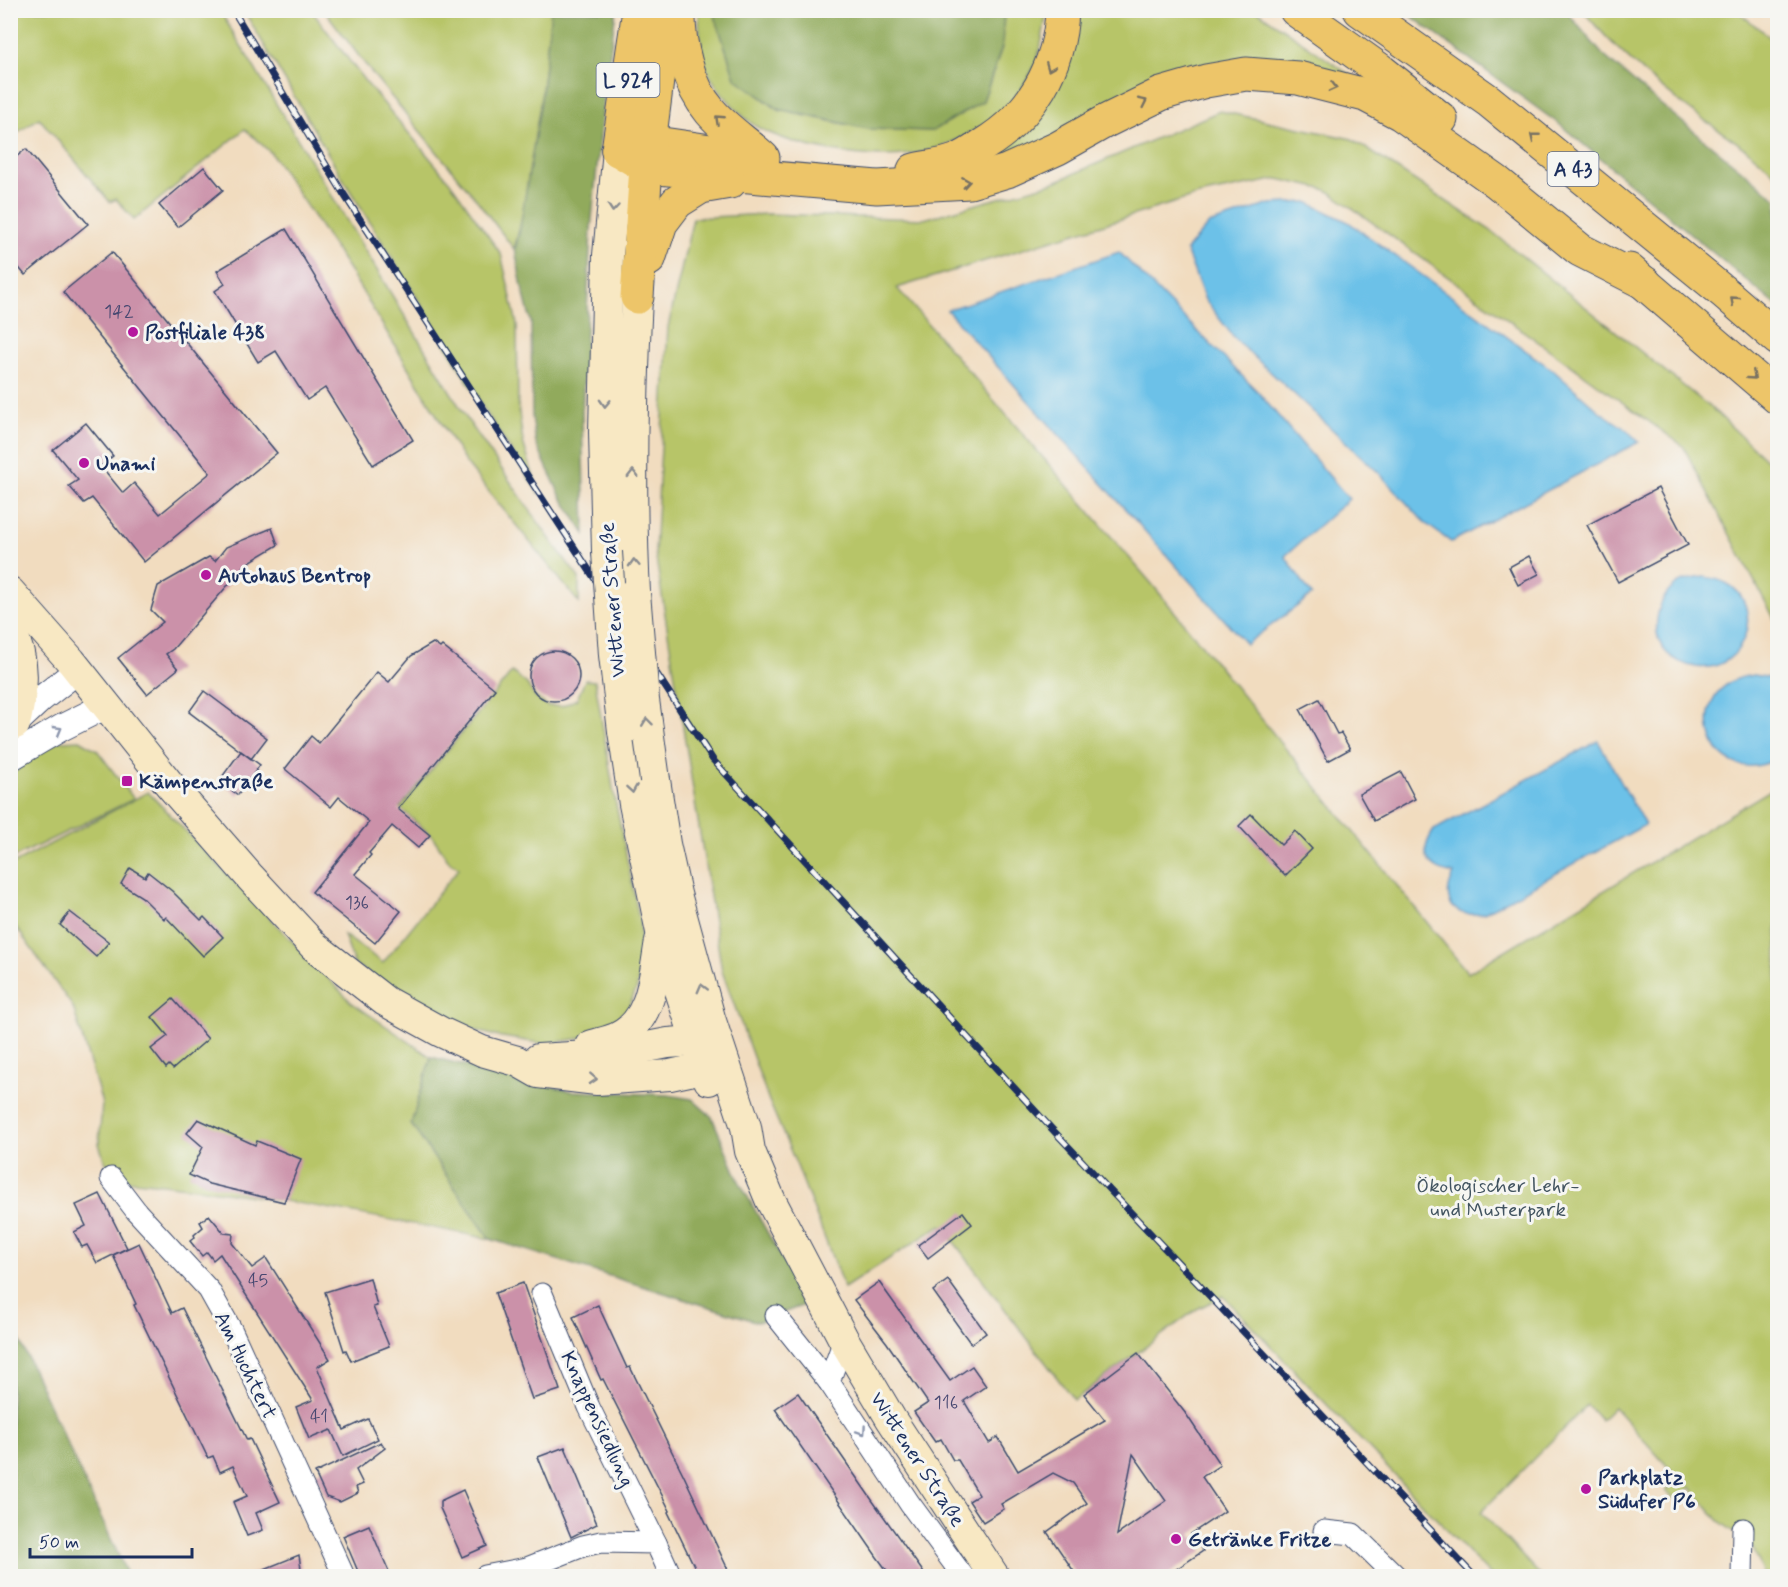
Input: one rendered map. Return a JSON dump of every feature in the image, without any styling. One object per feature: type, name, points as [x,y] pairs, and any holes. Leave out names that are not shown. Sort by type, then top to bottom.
[{"type":"highway","name":"L 924","points":[[637,297],[639,10]]},
{"type":"highway","name":"L 924","points":[[638,153],[666,10]]},
{"type":"highway","points":[[679,10],[683,52],[694,84],[710,111],[762,168]]},
{"type":"highway","points":[[637,297],[661,223],[677,202],[700,187],[762,168],[904,172],[955,161],[993,139],[1027,108],[1050,69],[1056,50],[1062,10]]},
{"type":"highway","name":"A 43","points":[[1296,10],[1380,70],[1645,283],[1778,398]]},
{"type":"highway","name":"A 43","points":[[1360,10],[1489,101],[1778,339]]},
{"type":"highway","points":[[638,153],[762,168],[877,187],[970,182],[1008,171],[1058,148],[1161,94],[1206,81],[1246,74],[1298,78],[1365,94],[1401,114],[1497,182],[1580,250],[1645,283]]},
{"type":"main road","name":"Wittener Straße","points":[[638,153],[608,255],[604,432],[607,552],[622,731],[634,804],[661,932],[706,1051],[733,1134],[750,1151],[770,1199],[844,1340],[891,1419],[994,1576]]},
{"type":"main road","name":"Wittener Straße","points":[[637,297],[632,532],[644,700],[665,844],[706,1051]]},
{"type":"main road","name":"L 924","points":[[10,592],[250,877],[314,946],[385,1001],[482,1051],[517,1061],[538,1073],[597,1080],[670,1075],[706,1051]]},
{"type":"main road","points":[[10,629],[21,654],[22,666],[21,690],[13,726]]},
{"type":"main road","name":"L 924","points":[[553,1058],[619,1037],[633,1025],[652,994],[661,932]]},
{"type":"main road","name":"L 924","points":[[517,1061],[605,1055],[668,1043],[706,1051]]},
{"type":"street","points":[[13,726],[41,699],[78,670]]},
{"type":"street","points":[[10,758],[69,723],[107,705]]},
{"type":"street","name":"Am Huchtert","points":[[111,1178],[137,1212],[208,1290],[214,1300],[232,1331],[344,1576]]},
{"type":"street","name":"Knappensiedlung","points":[[543,1294],[590,1407],[671,1576]]},
{"type":"street","name":"Wittener Straße","points":[[776,1316],[829,1382],[910,1504],[963,1576]]},
{"type":"street","points":[[829,1382],[844,1340]]},
{"type":"street","points":[[1742,1576],[1743,1528]]},
{"type":"street","points":[[1324,1531],[1353,1534],[1396,1576]]},
{"type":"street","points":[[486,1576],[528,1572],[583,1546],[601,1542],[656,1543]]},
{"type":"green space","points":[[11,10],[220,11],[467,419],[579,578],[579,603],[465,462],[350,271],[271,153],[245,129],[134,220],[116,199],[110,202],[39,118],[11,137]]},
{"type":"green space","points":[[244,11],[312,11],[364,80],[450,182],[501,254],[517,324],[518,405],[523,442],[539,494],[349,189]]},
{"type":"green space","points":[[325,11],[551,11],[541,99],[522,219],[514,249],[476,199],[371,72]]},
{"type":"green space","points":[[551,11],[616,11],[604,95],[591,229],[582,414],[585,534],[560,495],[536,444],[532,417],[531,322],[515,249],[541,100]]},
{"type":"green space","points":[[699,11],[716,11],[715,16],[735,77],[778,110],[868,129],[933,131],[983,101],[1002,47],[1004,11],[1047,11],[1041,44],[1033,68],[1021,89],[989,121],[976,130],[934,149],[914,154],[870,156],[800,144],[754,125],[723,94],[707,69],[700,40]]},
{"type":"green space","points":[[716,11],[1004,11],[1002,47],[983,101],[933,131],[868,129],[778,109],[735,78],[715,16]]},
{"type":"green space","points":[[1069,11],[1257,11],[1366,86],[1247,69],[1055,142],[937,173],[979,157]]},
{"type":"green space","points":[[1404,11],[1566,11],[1603,55],[1777,199],[1777,306],[1559,124]]},
{"type":"green space","points":[[1583,11],[1737,11],[1777,43],[1777,176],[1756,157],[1660,87],[1620,51]]},
{"type":"green space","name":"Ökologischer Lehr- und Musterpark","points":[[1220,111],[1352,139],[1490,230],[1717,413],[1777,470],[1777,624],[1683,446],[1327,190],[1278,179],[1199,195],[897,288],[1152,584],[1468,973],[1777,786],[1777,1576],[1765,1576],[1751,1544],[1719,1521],[1690,1487],[1677,1501],[1666,1491],[1678,1478],[1614,1407],[1601,1420],[1587,1405],[1481,1512],[1541,1576],[1491,1576],[1223,1296],[1197,1309],[1074,1400],[941,1225],[844,1288],[769,1101],[722,971],[655,552],[668,327],[693,218],[767,214],[924,219],[1052,183]]},
{"type":"green space","points":[[512,672],[527,684],[535,697],[548,706],[562,706],[577,699],[585,680],[595,681],[614,794],[640,923],[641,962],[637,988],[628,1008],[612,1025],[582,1038],[545,1044],[496,1036],[448,1023],[354,964],[344,935],[383,963],[459,868],[449,861],[432,836],[400,808]]},
{"type":"green space","points":[[80,740],[97,750],[134,799],[11,859],[11,775],[41,750],[60,741]]},
{"type":"green space","points":[[148,792],[351,1002],[431,1057],[411,1124],[490,1239],[257,1197],[115,1179],[99,1144],[102,1103],[73,1007],[11,920],[11,865]]},
{"type":"green space","points":[[431,1057],[572,1091],[668,1095],[692,1099],[712,1117],[739,1181],[807,1304],[758,1322],[490,1239],[411,1124]]},
{"type":"green space","points":[[11,1322],[128,1576],[11,1576]]},
{"type":"water","points":[[1307,202],[1348,222],[1426,278],[1554,371],[1639,442],[1451,542],[1425,523],[1379,473],[1236,340],[1205,300],[1186,250],[1209,224],[1270,204]]},
{"type":"water","points":[[1119,252],[1257,391],[1349,499],[1285,556],[1312,595],[1246,644],[947,310]]},
{"type":"water","points":[[1704,577],[1726,583],[1738,593],[1745,606],[1748,620],[1745,635],[1738,649],[1728,660],[1714,666],[1696,667],[1680,662],[1667,653],[1658,636],[1657,617],[1664,598],[1677,584]]},
{"type":"water","points":[[1754,675],[1771,678],[1777,682],[1777,759],[1752,766],[1732,762],[1718,750],[1710,734],[1709,715],[1715,697],[1730,682]]},
{"type":"water","points":[[1598,741],[1645,825],[1484,913],[1465,913],[1452,906],[1449,893],[1454,874],[1438,869],[1428,860],[1426,854],[1426,847],[1434,830]]},
{"type":"building","points":[[26,149],[88,224],[25,275],[10,257],[10,162]]},
{"type":"building","points":[[204,167],[223,190],[178,227],[159,205]]},
{"type":"building","points":[[286,229],[413,440],[373,465],[325,388],[307,400],[276,351],[258,362],[215,291],[225,284],[217,271]]},
{"type":"building","points":[[112,252],[277,453],[144,562],[92,498],[84,503],[69,486],[78,480],[53,450],[86,423],[113,456],[101,466],[123,493],[134,483],[160,514],[210,473],[63,292]]},
{"type":"building","points":[[1658,488],[1688,545],[1618,582],[1587,525]]},
{"type":"building","name":"Autohaus Bentrop","points":[[272,528],[278,545],[246,564],[173,649],[166,654],[178,669],[147,694],[118,658],[163,622],[151,610],[158,586],[209,557],[215,561],[226,547]]},
{"type":"building","points":[[1529,556],[1539,574],[1518,585],[1509,567]]},
{"type":"building","points":[[433,643],[440,648],[442,646],[495,689],[398,809],[430,835],[418,848],[392,826],[355,874],[401,911],[375,943],[312,892],[369,822],[339,797],[331,807],[285,769],[311,736],[319,743],[377,672],[389,682],[411,656]]},
{"type":"building","points":[[549,651],[559,651],[572,658],[579,671],[579,681],[572,694],[559,701],[549,701],[540,697],[533,690],[529,681],[529,671],[533,662],[540,655]]},
{"type":"building","points":[[204,691],[267,738],[251,759],[189,712]]},
{"type":"building","points":[[1319,699],[1337,734],[1341,733],[1350,749],[1328,761],[1300,709]]},
{"type":"building","points":[[241,751],[260,765],[238,795],[219,781]]},
{"type":"building","points":[[1401,772],[1415,799],[1374,821],[1359,794]]},
{"type":"building","points":[[1251,814],[1281,845],[1295,831],[1312,849],[1285,876],[1239,826]]},
{"type":"building","points":[[130,868],[145,877],[148,872],[172,891],[201,920],[204,917],[223,937],[203,956],[166,917],[164,919],[142,897],[121,884]]},
{"type":"building","points":[[70,912],[109,942],[96,957],[60,925]]},
{"type":"building","points":[[173,999],[208,1039],[173,1069],[169,1065],[166,1068],[151,1049],[168,1036],[152,1017]]},
{"type":"building","points":[[198,1119],[255,1145],[257,1141],[301,1159],[284,1202],[209,1184],[189,1175],[203,1147],[187,1133]]},
{"type":"building","points":[[100,1194],[127,1248],[97,1263],[87,1245],[82,1247],[74,1232],[86,1226],[76,1205]]},
{"type":"building","points":[[963,1212],[972,1224],[928,1258],[918,1245]]},
{"type":"building","points":[[209,1215],[224,1233],[233,1234],[232,1243],[252,1268],[266,1258],[330,1359],[317,1367],[344,1430],[368,1419],[378,1439],[343,1456],[331,1430],[309,1439],[296,1407],[313,1400],[220,1254],[213,1260],[207,1252],[202,1256],[190,1241],[203,1227],[200,1222]]},
{"type":"building","points":[[139,1243],[172,1313],[182,1308],[280,1502],[256,1513],[263,1530],[247,1536],[233,1502],[247,1496],[233,1466],[220,1472],[213,1456],[208,1458],[134,1305],[136,1304],[113,1255]]},
{"type":"building","points":[[370,1278],[377,1306],[373,1307],[389,1346],[351,1361],[346,1350],[344,1351],[325,1292]]},
{"type":"building","points":[[948,1280],[986,1333],[971,1344],[933,1291]]},
{"type":"building","points":[[879,1282],[950,1381],[972,1366],[986,1386],[964,1401],[989,1443],[998,1437],[1018,1471],[1105,1420],[1084,1394],[1138,1353],[1186,1414],[1220,1465],[1202,1477],[1225,1511],[1191,1534],[1203,1551],[1166,1576],[1077,1576],[1047,1532],[1087,1503],[1073,1483],[1053,1473],[1001,1504],[1004,1509],[983,1522],[969,1501],[979,1495],[958,1460],[953,1460],[941,1439],[935,1442],[914,1412],[928,1403],[854,1300]],"holes":[[[1133,1454],[1166,1501],[1117,1535]]]},
{"type":"building","points":[[523,1283],[560,1390],[532,1399],[495,1293]]},
{"type":"building","points":[[598,1305],[627,1368],[630,1367],[684,1476],[731,1576],[699,1576],[668,1512],[670,1511],[603,1379],[601,1380],[573,1317]]},
{"type":"building","points":[[798,1393],[926,1576],[891,1576],[877,1557],[775,1409]]},
{"type":"building","points":[[381,1442],[385,1448],[356,1470],[363,1484],[356,1487],[358,1493],[340,1502],[326,1497],[315,1473]]},
{"type":"building","points":[[565,1447],[597,1524],[571,1537],[538,1457]]},
{"type":"building","points":[[463,1490],[487,1546],[462,1557],[440,1508],[440,1501]]},
{"type":"building","points":[[369,1525],[391,1576],[360,1576],[343,1536]]},
{"type":"building","points":[[299,1555],[302,1576],[247,1576]]},
{"type":"railway","points":[[233,10],[343,193],[713,760],[1051,1128],[1474,1576]]},
{"type":"place","name":"Postfiliale 438","points":[[133,332]]},
{"type":"place","name":"Unami","points":[[84,463]]},
{"type":"place","name":"Autohaus Bentrop","points":[[206,575]]},
{"type":"place","name":"Kämpenstraße","points":[[127,781]]},
{"type":"place","name":"Parkplatz Südufer P6","points":[[1586,1489]]},
{"type":"place","name":"Getränke Fritze","points":[[1176,1539]]}]
